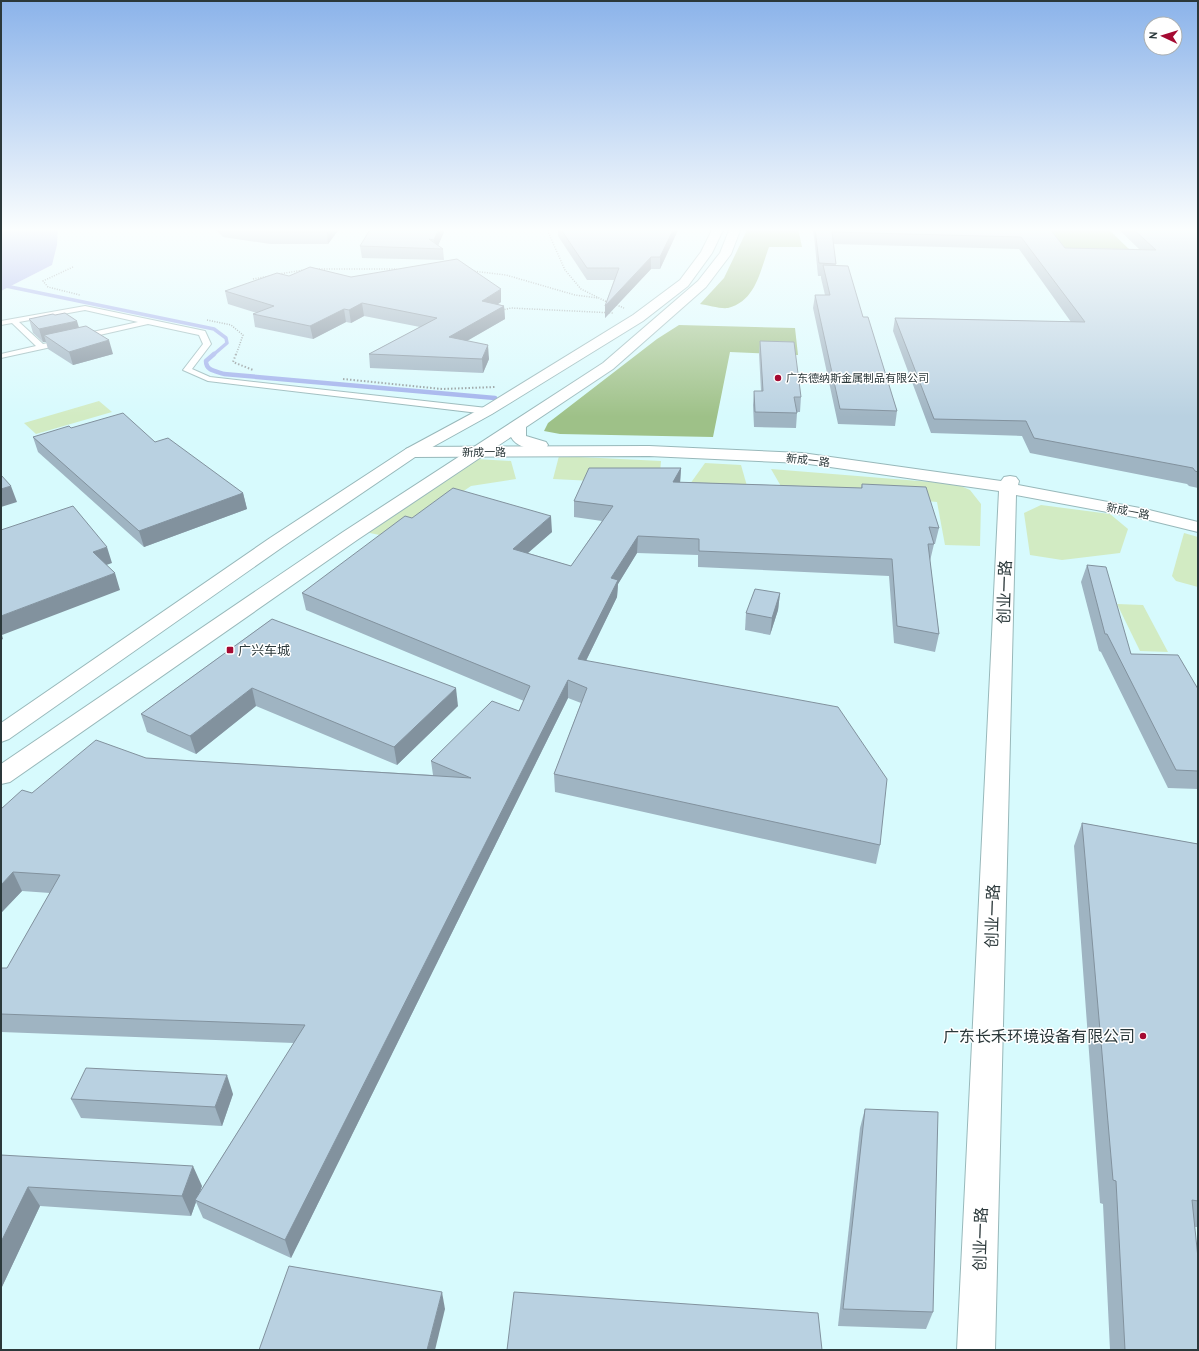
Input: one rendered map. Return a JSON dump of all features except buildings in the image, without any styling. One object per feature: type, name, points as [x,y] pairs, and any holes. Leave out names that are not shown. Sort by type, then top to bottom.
[{"type":"main road","points":[[1,734],[277,542],[418,449],[487,411],[528,385],[670,291]]},
{"type":"main road","points":[[1,776],[350,536],[608,366],[695,291]]},
{"type":"main road","points":[[520,424],[517,433],[518,437],[524,442],[540,445]]},
{"type":"main road","name":"新成一路","points":[[483,449],[540,445],[649,445],[803,451],[1008,492],[1147,507],[1198,519]]},
{"type":"main road","name":"新成一路","points":[[418,449],[649,451],[802,458],[955,479],[985,489],[997,496],[1008,492]]},
{"type":"main road","name":"新成一路","points":[[1008,492],[1015,501],[1026,499],[1064,498],[1145,514],[1198,527]]},
{"type":"main road","name":"创业一路","points":[[976,1350],[1008,492]]},
{"type":"lane","points":[[1,324],[85,308],[202,333],[207,344],[187,370],[208,379],[487,411]]},
{"type":"lane","points":[[14,321],[42,346]]},
{"type":"lane","points":[[1,356],[148,322]]},
{"type":"path","points":[[61,291],[83,296]]},
{"type":"path","points":[[560,291],[582,298],[598,298]]},
{"type":"path","points":[[585,291],[598,298],[637,313]]},
{"type":"path","points":[[499,310],[511,308],[616,314],[637,313]]},
{"type":"path","points":[[203,319],[231,324],[241,332],[243,335],[233,362],[258,372]]},
{"type":"path","points":[[342,379],[442,389],[528,385]]},
{"type":"shaded area","points":[[1,291],[1198,291],[1198,1350],[1,1350]]},
{"type":"green space","points":[[712,291],[752,291],[745,299],[728,308],[700,304]]},
{"type":"green space","points":[[679,325],[795,328],[798,355],[730,352],[713,437],[560,434],[544,431],[548,423],[657,339]]},
{"type":"green space","points":[[99,401],[112,412],[36,434],[24,423]]},
{"type":"green space","points":[[559,456],[661,461],[660,473],[613,482],[553,479]]},
{"type":"green space","points":[[476,459],[511,461],[516,479],[471,486],[394,538],[365,532]]},
{"type":"green space","points":[[705,463],[741,465],[747,486],[690,484]]},
{"type":"green space","points":[[771,469],[956,484],[970,490],[981,504],[980,546],[945,545],[937,502],[782,488]]},
{"type":"green space","points":[[1041,505],[1110,514],[1128,529],[1120,553],[1062,560],[1030,555],[1024,513]]},
{"type":"green space","points":[[1184,533],[1198,537],[1198,587],[1176,581],[1172,576]]},
{"type":"green space","points":[[1117,604],[1143,605],[1168,652],[1140,651]]},
{"type":"waterway","points":[[30,291],[214,329],[226,338],[227,343],[213,355]]},
{"type":"waterway","points":[[214,354],[206,361],[206,364],[210,369],[224,374],[495,398]]},
{"type":"place","name":"广东德纳斯金属制品有限公司","points":[[778,378]]},
{"type":"place","name":"广兴车城","points":[[230,650]]},
{"type":"place","name":"广东长禾环境设备有限公司","points":[[1143,1036]]}]
